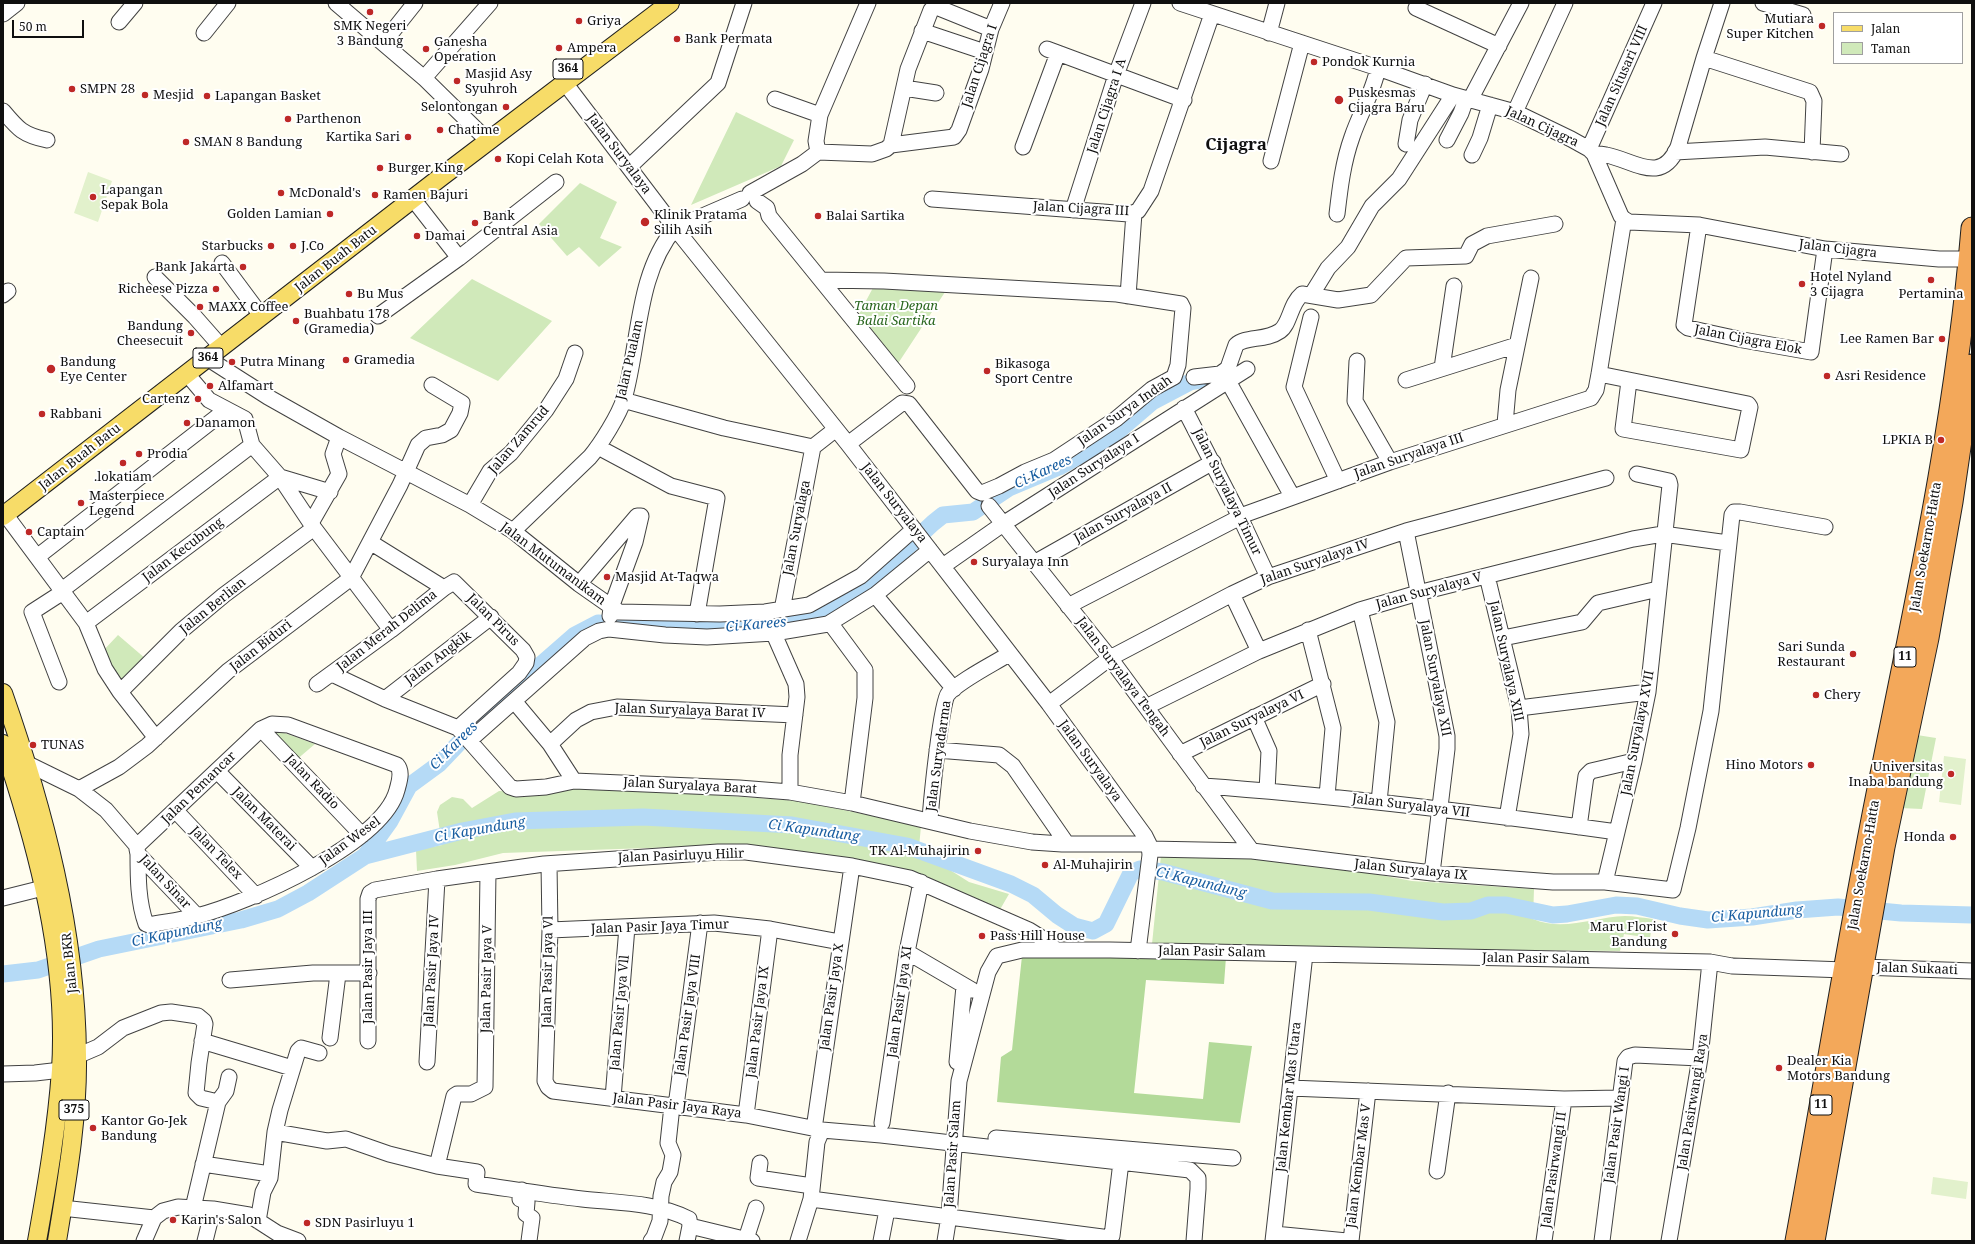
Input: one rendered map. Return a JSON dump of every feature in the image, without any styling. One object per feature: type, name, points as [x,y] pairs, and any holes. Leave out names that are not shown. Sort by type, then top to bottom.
[{"type":"highway","name":"Jalan Soekarno-Hatta","points":[[1869,886],[1951,403],[1970,259],[1972,228]]},
{"type":"highway","name":"Jalan Soekarno-Hatta","points":[[1796,1241],[1853,959],[1928,638],[1972,365]]},
{"type":"highway","name":"Jalan Soekarno-Hatta","points":[[1814,1241],[1853,959]]},
{"type":"main road","name":"Jalan Buah Batu","points":[[4,512],[257,310],[653,3]]},
{"type":"main road","name":"Jalan Buah Batu","points":[[4,512],[187,374],[670,3]]},
{"type":"main road","name":"Jalan BKR","points":[[3,693],[28,764],[61,940],[77,1056],[74,1122],[57,1241]]},
{"type":"main road","name":"Jalan BKR","points":[[3,744],[51,886]]},
{"type":"main road","name":"Jalan BKR","points":[[37,1241],[53,1139],[61,1070],[62,1030],[66,980]]},
{"type":"street","points":[[3,14],[17,3]]},
{"type":"street","points":[[119,22],[135,3]]},
{"type":"street","points":[[204,33],[228,3]]},
{"type":"street","points":[[336,3],[384,42],[424,78],[482,135]]},
{"type":"street","points":[[384,42],[415,3]]},
{"type":"street","points":[[424,78],[490,3]]},
{"type":"street","points":[[629,167],[718,83],[744,3]]},
{"type":"street","points":[[675,228],[749,199],[818,152],[816,141],[820,115],[868,3]]},
{"type":"street","name":"Jalan Cijagra I","points":[[818,152],[872,154],[886,149],[891,145],[949,138],[956,134],[981,69],[991,29],[1002,3]]},
{"type":"street","name":"Jalan Cijagra I A","points":[[1073,210],[1116,75],[1143,3]]},
{"type":"street","name":"Jalan Cijagra","points":[[1180,3],[1378,68],[1463,98],[1515,112],[1572,139],[1592,152],[1619,210],[1629,222],[1699,225],[1825,249],[1940,259],[1970,259]]},
{"type":"street","points":[[1269,33],[1277,3]]},
{"type":"street","points":[[1312,294],[1328,268],[1348,247],[1372,206],[1399,179],[1463,98],[1499,46],[1521,3]]},
{"type":"street","points":[[1515,112],[1565,3]]},
{"type":"street","name":"Jalan Situsari VIII","points":[[1592,152],[1654,3]]},
{"type":"street","points":[[1592,152],[1606,155],[1638,166],[1653,168],[1665,164],[1676,152],[1722,3]]},
{"type":"street","points":[[1763,3],[1803,15]]},
{"type":"street","points":[[891,145],[908,69],[922,31],[934,5],[991,29]]},
{"type":"street","points":[[1416,8],[1499,46]]},
{"type":"street","name":"Jalan Cijagra III","points":[[932,199],[1073,210],[1134,213],[1143,204],[1151,191],[1184,100],[1212,14]]},
{"type":"street","points":[[922,31],[985,52]]},
{"type":"street","points":[[1271,161],[1302,43]]},
{"type":"street","points":[[1023,147],[1052,51],[1184,100]]},
{"type":"street","points":[[1704,58],[1810,92],[1814,101],[1812,152]]},
{"type":"street","points":[[1337,214],[1348,151],[1361,114],[1370,98],[1378,68]]},
{"type":"street","name":"Jalan Suryalaya","points":[[565,83],[675,228],[848,444],[1049,704],[1145,836],[1149,849]]},
{"type":"street","points":[[1406,144],[1410,120],[1425,84]]},
{"type":"street","points":[[904,88],[936,93]]},
{"type":"street","points":[[1447,140],[1462,113],[1463,98]]},
{"type":"street","points":[[775,99],[820,115]]},
{"type":"street","points":[[1472,154],[1480,138],[1490,105]]},
{"type":"street","points":[[3,111],[20,130],[27,135],[47,140]]},
{"type":"street","points":[[1676,152],[1765,147],[1841,154]]},
{"type":"street","points":[[378,316],[459,258],[556,182]]},
{"type":"street","points":[[413,199],[459,258]]},
{"type":"street","points":[[749,199],[769,216],[908,386]]},
{"type":"street","name":"Jalan Suryalaya III","points":[[1068,606],[1240,517],[1292,496],[1505,424],[1586,400],[1593,395],[1599,374],[1619,210]]},
{"type":"street","points":[[820,280],[884,281],[1128,296],[1134,213]]},
{"type":"street","points":[[1225,377],[1232,354],[1239,342],[1265,338],[1282,330],[1296,299],[1302,294],[1312,294],[1338,300],[1371,295],[1406,258],[1466,256],[1472,244],[1487,236],[1555,224]]},
{"type":"street","name":"Jalan Cijagra Elok","points":[[1699,225],[1684,325],[1688,328],[1743,340],[1811,352],[1825,249]]},
{"type":"street","name":"Jalan Pualam","points":[[513,531],[598,446],[623,400],[646,292],[657,258],[675,228]]},
{"type":"street","points":[[222,263],[257,310]]},
{"type":"street","points":[[155,278],[195,317],[217,342]]},
{"type":"street","points":[[1505,424],[1508,390],[1531,278]]},
{"type":"street","points":[[1442,368],[1454,286]]},
{"type":"street","name":"Jalan Surya Indah","points":[[848,444],[904,403],[910,405],[979,493],[999,486],[1025,472],[1054,460],[1116,419],[1152,388],[1175,376],[1178,365],[1183,305],[1128,296]]},
{"type":"street","points":[[1311,317],[1294,387],[1338,481]]},
{"type":"street","points":[[1406,380],[1517,345]]},
{"type":"street","name":"Jalan Zamrud","points":[[470,505],[490,471],[511,452],[546,410],[566,379],[575,353]]},
{"type":"street","name":"Jalan Mutumanikam","points":[[207,358],[268,397],[339,437],[470,505],[513,531],[579,584],[610,618],[619,612],[697,614],[771,625],[782,610],[818,601],[922,540]]},
{"type":"street","points":[[1357,361],[1355,401],[1390,462]]},
{"type":"street","name":"Jalan Suryalaya I","points":[[943,566],[1003,524],[1184,408],[1225,377],[1247,369]]},
{"type":"street","points":[[187,374],[209,400],[245,419],[252,445],[280,477],[312,526],[392,630]]},
{"type":"street","points":[[1194,377],[1220,374],[1225,377],[1292,496]]},
{"type":"street","points":[[1599,374],[1748,404],[1750,407],[1741,450],[1622,428],[1629,381]]},
{"type":"street","name":"Jalan Biduri","points":[[79,789],[119,768],[156,738],[228,671],[351,578],[422,440],[442,435],[451,430],[462,406],[462,403],[458,399],[432,385]]},
{"type":"street","points":[[623,400],[724,428],[813,447],[836,429]]},
{"type":"street","name":"Jalan Suryalaya Timur","points":[[1184,408],[1213,462],[1268,577]]},
{"type":"street","points":[[37,557],[226,410]]},
{"type":"street","name":"Jalan Berlian","points":[[120,692],[181,631],[312,526],[339,474],[333,457],[333,451],[339,437]]},
{"type":"street","points":[[59,682],[32,612],[62,591],[252,445]]},
{"type":"street","points":[[598,446],[671,486],[717,498],[697,614]]},
{"type":"street","name":"Jalan Suryalaga","points":[[782,610],[813,447]]},
{"type":"street","name":"Jalan Suryalaya II","points":[[1034,563],[1213,462]]},
{"type":"street","name":"Jalan Suryalaya XVII","points":[[1605,882],[1634,761],[1648,692],[1669,482],[1637,474]]},
{"type":"street","points":[[280,477],[330,492]]},
{"type":"street","name":"Jalan Kecubung","points":[[86,623],[280,477]]},
{"type":"street","name":"Jalan Suryalaya IV","points":[[1049,704],[1110,658],[1232,594],[1268,577],[1406,531],[1606,478]]},
{"type":"street","name":"Jalan Suryalaya Tengah","points":[[990,506],[1110,658],[1252,851]]},
{"type":"street","points":[[4,512],[86,623],[98,654],[120,692],[156,738]]},
{"type":"street","points":[[1728,543],[1732,515],[1736,512],[1825,527]]},
{"type":"street","points":[[332,674],[464,734],[514,701],[585,638],[599,631],[610,618],[635,542],[640,516],[637,516],[579,584]]},
{"type":"street","name":"Jalan Suryalaya XII","points":[[1406,531],[1447,736],[1447,749],[1432,873]]},
{"type":"street","name":"Jalan Suryalaya V","points":[[1146,707],[1259,651],[1308,630],[1360,610],[1418,593],[1634,539],[1663,534],[1728,543]]},
{"type":"street","points":[[610,618],[665,635],[707,636],[771,625],[831,624],[875,595],[922,540]]},
{"type":"street","name":"Jalan Pirus","points":[[370,542],[450,585],[491,617],[523,650],[527,657],[526,663],[519,673],[464,734]]},
{"type":"street","name":"Jalan Suryalaya IX","points":[[1067,844],[1149,849],[1252,851],[1432,873],[1553,882],[1605,882],[1673,890],[1688,828],[1711,711],[1728,543]]},
{"type":"street","name":"Jalan Suryalaya XIII","points":[[1487,576],[1519,708],[1521,734],[1508,818]]},
{"type":"street","name":"Jalan Merah Delima","points":[[317,684],[392,630],[450,585]]},
{"type":"street","points":[[1503,638],[1582,622],[1598,603],[1658,589]]},
{"type":"street","points":[[1232,594],[1259,651]]},
{"type":"street","points":[[875,595],[954,688]]},
{"type":"street","points":[[1360,610],[1386,722],[1379,802]]},
{"type":"street","name":"Jalan Angkik","points":[[385,699],[491,617]]},
{"type":"street","points":[[831,624],[865,670],[865,698],[852,803]]},
{"type":"street","points":[[771,625],[796,684],[797,697],[790,755],[790,792]]},
{"type":"street","points":[[1308,630],[1333,728],[1327,796]]},
{"type":"street","name":"Jalan Suryadarma","points":[[930,821],[937,750],[946,696],[954,688],[1009,654]]},
{"type":"street","name":"Jalan Suryalaya VI","points":[[1180,754],[1323,684]]},
{"type":"street","points":[[1519,708],[1648,692]]},
{"type":"street","points":[[514,701],[550,744],[574,781]]},
{"type":"street","name":"Jalan Suryalaya Barat IV","points":[[550,744],[576,720],[591,712],[617,707],[795,715]]},
{"type":"street","points":[[1254,717],[1269,751],[1267,791]]},
{"type":"street","name":"Jalan Wesel","points":[[137,850],[138,877],[142,908],[147,925],[197,916],[256,896],[312,868],[362,835],[384,816],[391,806],[400,778],[398,766],[288,726],[272,724],[261,729]]},
{"type":"street","name":"Jalan Pemancar","points":[[137,850],[261,729]]},
{"type":"street","name":"Jalan Radio","points":[[261,729],[362,835]]},
{"type":"street","name":"Jalan Suryalaya Barat","points":[[464,734],[510,787],[516,789],[546,787],[574,781],[739,788],[790,792],[852,803],[970,831],[1032,842],[1067,844]]},
{"type":"street","points":[[937,750],[1001,756],[1013,766],[1067,844]]},
{"type":"street","points":[[1579,827],[1584,780],[1588,773],[1634,761]]},
{"type":"street","name":"Jalan Sinar","points":[[28,764],[79,789],[106,810],[137,850],[197,916]]},
{"type":"street","name":"Jalan Materai","points":[[217,771],[312,868]]},
{"type":"street","name":"Jalan Suryalaya VII","points":[[1203,786],[1327,796],[1439,808],[1617,832]]},
{"type":"street","name":"Jalan Telex","points":[[176,811],[256,896]]},
{"type":"street","points":[[1138,951],[1145,898],[1149,849]]},
{"type":"street","name":"Jalan Pasirluyu Hilir","points":[[370,894],[375,890],[437,879],[548,864],[718,852],[746,852],[852,866],[910,878],[1029,930],[1045,940],[1055,949]]},
{"type":"street","name":"Jalan Pasir Jaya Vl","points":[[544,1088],[550,930],[548,864]]},
{"type":"street","name":"Jalan Pasir Jaya X","points":[[798,1241],[811,1192],[840,942],[852,866]]},
{"type":"street","name":"Jalan Pasir Jaya V","points":[[438,1166],[454,1096],[457,1094],[471,1094],[485,1086],[488,872]]},
{"type":"street","name":"Jalan Pasir Jaya IV","points":[[427,1062],[437,879]]},
{"type":"street","name":"Jalan Pasir Jaya XI","points":[[882,1123],[907,952],[921,882]]},
{"type":"street","points":[[3,898],[51,886]]},
{"type":"street","name":"Jalan Pasir Jaya III","points":[[368,1041],[368,899],[370,894]]},
{"type":"street","name":"Jalan Pasir Jaya Timur","points":[[550,930],[700,923],[770,929],[840,942]]},
{"type":"street","name":"Jalan Pasir Jaya VIII","points":[[651,1241],[660,1221],[660,1208],[664,1182],[670,1172],[673,1155],[668,1143],[700,923]]},
{"type":"street","name":"Jalan Pasir Jaya Vll","points":[[613,1098],[627,927]]},
{"type":"street","name":"Jalan Pasir Jaya IX","points":[[746,1115],[770,929]]},
{"type":"street","points":[[1022,950],[1029,930]]},
{"type":"street","name":"Jalan Pasir Salam","points":[[945,1241],[949,1216],[959,1081],[988,972],[997,956],[1022,950],[1055,949],[1715,962],[1733,959],[1853,959]]},
{"type":"street","points":[[907,952],[982,995]]},
{"type":"street","name":"Jalan Kembar Mas Utara","points":[[1274,1238],[1305,954]]},
{"type":"street","name":"Jalan Sukaati","points":[[1853,959],[1972,971]]},
{"type":"street","name":"Jalan Pasirwangi Raya","points":[[1669,1241],[1715,962]]},
{"type":"street","points":[[230,980],[313,973],[369,973]]},
{"type":"street","points":[[330,1038],[338,974]]},
{"type":"street","points":[[959,1081],[957,1060],[964,986]]},
{"type":"street","points":[[77,1056],[98,1048],[123,1028],[136,1021],[171,1012],[198,1016],[204,1020],[205,1024],[196,1082],[196,1093],[202,1098],[218,1102]]},
{"type":"street","points":[[202,1041],[292,1068]]},
{"type":"street","points":[[258,1221],[263,1192],[270,1174],[275,1132],[298,1050],[301,1048],[319,1053]]},
{"type":"street","name":"Jalan Pasir Wangi I","points":[[1602,1241],[1625,1061],[1628,1057],[1635,1055],[1700,1058]]},
{"type":"street","points":[[3,1074],[35,1073],[61,1070]]},
{"type":"street","points":[[194,1208],[218,1102],[226,1091],[229,1077]]},
{"type":"street","name":"Jalan Pasir Jaya Raya","points":[[544,1088],[553,1091],[746,1115],[818,1129],[955,1139]]},
{"type":"street","points":[[1290,1088],[1564,1099],[1620,1098]]},
{"type":"street","name":"Jalan Kembar Mas V","points":[[1351,1241],[1368,1091]]},
{"type":"street","points":[[1438,1171],[1448,1094]]},
{"type":"street","name":"Jalan Pasirwangi II","points":[[1544,1241],[1564,1099]]},
{"type":"street","points":[[275,1132],[327,1141],[346,1139],[389,1154],[438,1166],[477,1172],[476,1184],[660,1208],[678,1213],[689,1219],[690,1226],[686,1241]]},
{"type":"street","points":[[955,1139],[1233,1158]]},
{"type":"street","points":[[955,1139],[1190,1170],[1198,1178],[1194,1241]]},
{"type":"street","points":[[760,1163],[758,1178],[886,1210],[949,1216],[1110,1238],[1112,1236],[1121,1162]]},
{"type":"street","points":[[203,1164],[270,1174]]},
{"type":"street","points":[[522,1190],[520,1200],[527,1202],[526,1214],[532,1218],[529,1241]]},
{"type":"street","points":[[62,1208],[154,1218]]},
{"type":"street","points":[[144,1241],[154,1218],[163,1211],[173,1208],[194,1208],[249,1215],[258,1221],[275,1237],[298,1241]]},
{"type":"street","points":[[690,1226],[749,1240],[756,1208]]},
{"type":"street","points":[[205,1241],[213,1210]]},
{"type":"street","points":[[881,1241],[886,1210]]},
{"type":"street","points":[[1274,1238],[1347,1241]]},
{"type":"green space","points":[[736,112],[794,140],[781,166],[691,205]]},
{"type":"green space","name":"Lapangan Sepak Bola","points":[[88,172],[112,181],[98,222],[74,213]]},
{"type":"green space","points":[[580,183],[617,202],[600,238],[622,247],[599,267],[579,247],[567,256],[539,224]]},
{"type":"green space","points":[[472,279],[552,321],[498,381],[410,338]]},
{"type":"green space","name":"Taman Depan Balai Sartika","points":[[875,284],[949,286],[897,365],[859,314]]},
{"type":"green space","points":[[118,635],[146,659],[121,681],[101,653]]},
{"type":"green space","points":[[276,730],[315,744],[295,761],[271,736]]},
{"type":"green space","points":[[1917,735],[1936,738],[1922,809],[1900,808]]},
{"type":"green space","points":[[1944,756],[1966,759],[1961,805],[1939,802]]},
{"type":"green space","points":[[567,787],[658,791],[800,801],[921,826],[918,858],[950,870],[969,882],[1009,894],[998,913],[963,896],[732,849],[677,847],[503,853],[455,865],[417,871],[416,850],[442,845],[437,812],[440,805],[452,797],[463,799],[472,808],[499,791],[536,792]]},
{"type":"green space","points":[[1161,855],[1261,859],[1364,872],[1412,881],[1534,889],[1533,919],[1544,923],[1579,923],[1625,916],[1653,919],[1650,938],[1624,934],[1620,951],[1152,944]]},
{"type":"green space","points":[[1022,956],[1226,957],[1224,984],[1146,980],[1134,1093],[1203,1099],[1209,1042],[1252,1046],[1240,1123],[997,1102],[1001,1057],[1012,1050]]},
{"type":"green space","points":[[1933,1177],[1968,1182],[1966,1199],[1931,1194]]},
{"type":"waterway","name":"Ci Karees","points":[[365,856],[390,821],[409,786],[439,764],[496,704],[575,635],[598,623],[708,629],[785,625],[824,612],[849,601],[943,515],[973,512],[1009,488],[1059,467],[1110,438],[1152,402],[1190,382],[1212,378]]},
{"type":"waterway","name":"Ci Kapundung","points":[[3,974],[38,970],[99,949],[241,920],[278,909],[308,893],[365,856],[462,831],[515,821],[643,817],[792,825],[907,846],[1011,884],[1033,895],[1057,915],[1074,926],[1093,931],[1106,924],[1131,873],[1140,869],[1163,872],[1272,901],[1369,902],[1443,912],[1471,911],[1488,905],[1506,905],[1553,915],[1567,914],[1616,905],[1637,906],[1680,916],[1708,920],[1752,917],[1797,910],[1838,907],[1901,913],[1972,915]]},
{"type":"place","name":"SMK Negeri 3 Bandung","points":[[370,12]]},
{"type":"place","name":"Griya","points":[[579,21]]},
{"type":"place","name":"Mutiara Super Kitchen","points":[[1822,26]]},
{"type":"place","name":"Bank Permata","points":[[677,39]]},
{"type":"place","name":"Ampera","points":[[559,48]]},
{"type":"place","name":"Ganesha Operation","points":[[426,49]]},
{"type":"place","name":"Pondok Kurnia","points":[[1314,62]]},
{"type":"place","name":"Masjid Asy Syuhroh","points":[[457,81]]},
{"type":"place","name":"SMPN 28","points":[[72,89]]},
{"type":"place","name":"Mesjid","points":[[145,95]]},
{"type":"place","name":"Lapangan Basket","points":[[207,96]]},
{"type":"place","name":"Puskesmas Cijagra Baru","points":[[1339,100]]},
{"type":"place","name":"Selontongan","points":[[506,107]]},
{"type":"place","name":"Parthenon","points":[[288,119]]},
{"type":"place","name":"Chatime","points":[[440,130]]},
{"type":"place","name":"Kartika Sari","points":[[408,137]]},
{"type":"place","name":"SMAN 8 Bandung","points":[[186,142]]},
{"type":"place","name":"Kopi Celah Kota","points":[[498,159]]},
{"type":"place","name":"Burger King","points":[[380,168]]},
{"type":"place","name":"McDonald's","points":[[281,193]]},
{"type":"place","name":"Ramen Bajuri","points":[[375,195]]},
{"type":"place","name":"Lapangan Sepak Bola","points":[[93,197]]},
{"type":"place","name":"Golden Lamian","points":[[330,214]]},
{"type":"place","name":"Balai Sartika","points":[[818,216]]},
{"type":"place","name":"Klinik Pratama Silih Asih","points":[[645,222]]},
{"type":"place","name":"Bank Central Asia","points":[[475,223]]},
{"type":"place","name":"Damai","points":[[417,236]]},
{"type":"place","name":"Starbucks","points":[[271,246]]},
{"type":"place","name":"J.Co","points":[[293,246]]},
{"type":"place","name":"Bank Jakarta","points":[[243,267]]},
{"type":"place","name":"Pertamina","points":[[1931,280]]},
{"type":"place","name":"Hotel Nyland 3 Cijagra","points":[[1802,284]]},
{"type":"place","name":"Richeese Pizza","points":[[216,289]]},
{"type":"place","name":"Bu Mus","points":[[349,294]]},
{"type":"place","name":"MAXX Coffee","points":[[200,307]]},
{"type":"place","name":"Buahbatu 178 (Gramedia)","points":[[296,321]]},
{"type":"place","name":"Bandung Cheesecuit","points":[[191,333]]},
{"type":"place","name":"Lee Ramen Bar","points":[[1942,339]]},
{"type":"place","name":"Gramedia","points":[[346,360]]},
{"type":"place","name":"Putra Minang","points":[[232,362]]},
{"type":"place","name":"Bandung Eye Center","points":[[51,369]]},
{"type":"place","name":"Bikasoga Sport Centre","points":[[987,371]]},
{"type":"place","name":"Asri Residence","points":[[1827,376]]},
{"type":"place","name":"Alfamart","points":[[210,386]]},
{"type":"place","name":"Cartenz","points":[[198,399]]},
{"type":"place","name":"Rabbani","points":[[42,414]]},
{"type":"place","name":"Danamon","points":[[187,423]]},
{"type":"place","name":"LPKIA B","points":[[1941,440]]},
{"type":"place","name":"Prodia","points":[[139,454]]},
{"type":"place","name":".lokatiam","points":[[123,463]]},
{"type":"place","name":"Masterpiece Legend","points":[[81,503]]},
{"type":"place","name":"Captain","points":[[29,532]]},
{"type":"place","name":"Suryalaya Inn","points":[[974,562]]},
{"type":"place","name":"Masjid At-Taqwa","points":[[607,577]]},
{"type":"place","name":"Sari Sunda Restaurant","points":[[1853,654]]},
{"type":"place","name":"Chery","points":[[1816,695]]},
{"type":"place","name":"TUNAS","points":[[33,745]]},
{"type":"place","name":"Hino Motors","points":[[1811,765]]},
{"type":"place","name":"Universitas Inaba bandung","points":[[1951,774]]},
{"type":"place","name":"Honda","points":[[1953,837]]},
{"type":"place","name":"TK Al-Muhajirin","points":[[978,851]]},
{"type":"place","name":"Al-Muhajirin","points":[[1045,865]]},
{"type":"place","name":"Maru Florist Bandung","points":[[1675,934]]},
{"type":"place","name":"Pass Hill House","points":[[982,936]]},
{"type":"place","name":"Dealer Kia Motors Bandung","points":[[1779,1068]]},
{"type":"place","name":"Kantor Go-Jek Bandung","points":[[93,1128]]},
{"type":"place","name":"Karin's Salon","points":[[173,1220]]},
{"type":"place","name":"SDN Pasirluyu 1","points":[[307,1223]]},
{"type":"district","name":"Cijagra","points":[[1236,145]]}]
